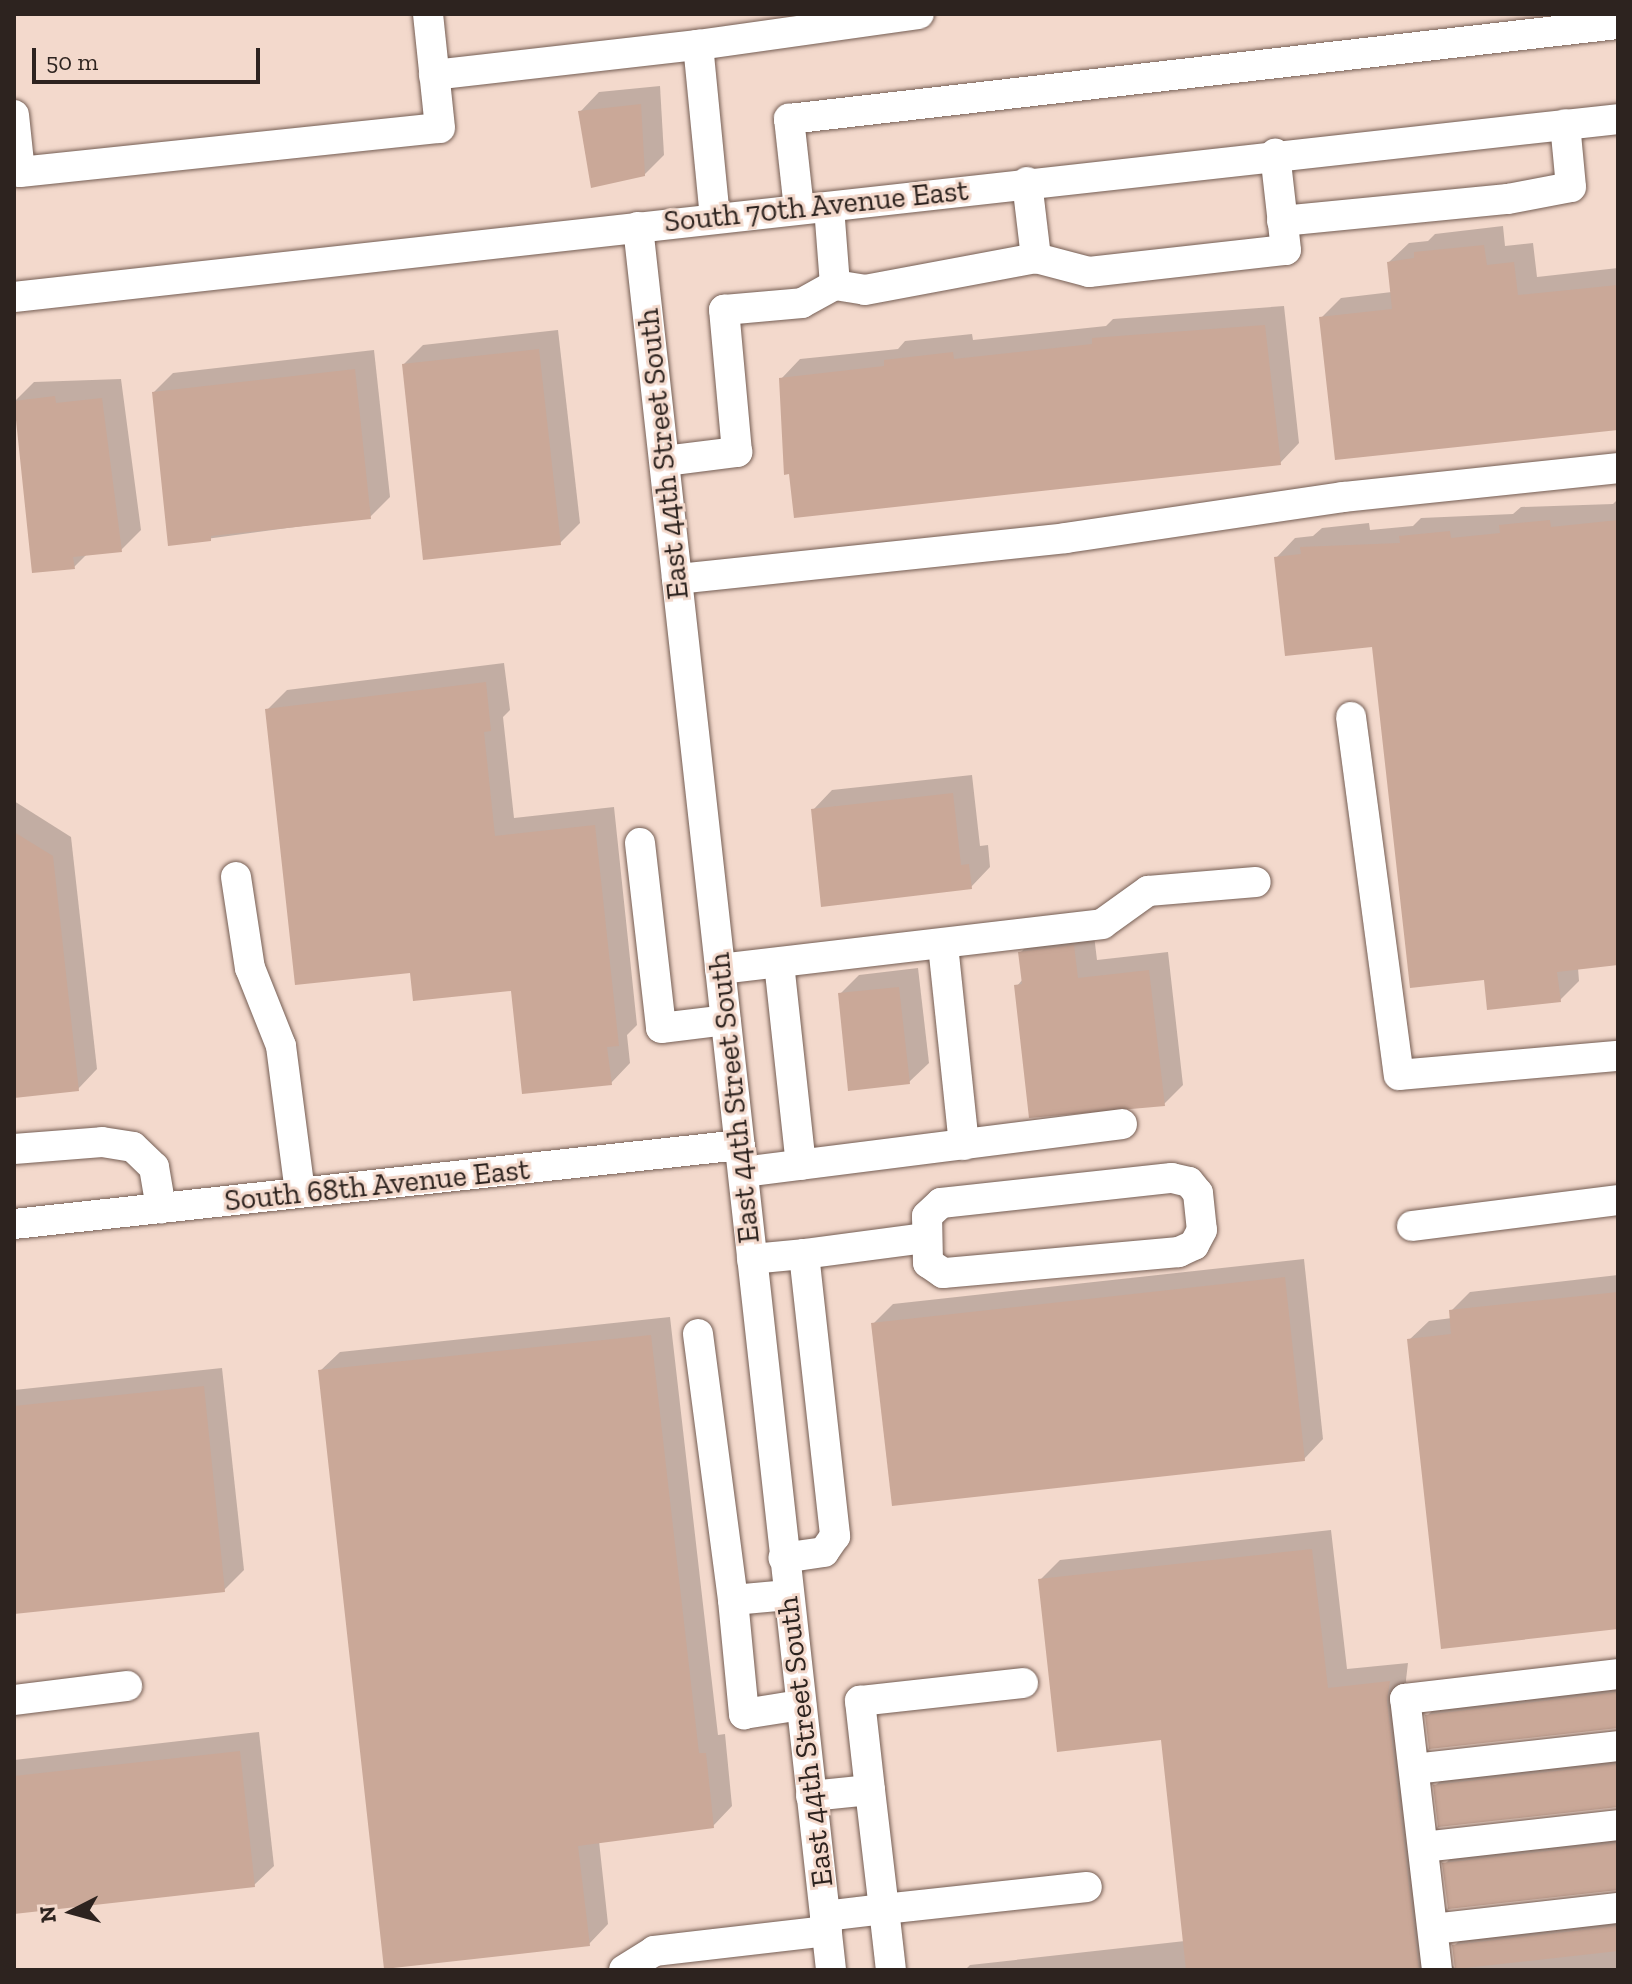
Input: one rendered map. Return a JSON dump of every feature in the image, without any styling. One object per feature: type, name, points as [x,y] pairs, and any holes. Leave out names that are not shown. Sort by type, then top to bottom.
[{"type":"street","points":[[14,115],[20,172],[440,128],[428,14]]},
{"type":"street","points":[[434,75],[698,45],[919,14]]},
{"type":"street","points":[[835,285],[789,119],[1618,24]]},
{"type":"street","points":[[698,45],[715,218]]},
{"type":"street","name":"South 70th Avenue East","points":[[14,297],[1275,154],[1618,119]]},
{"type":"street","points":[[1282,221],[1508,199],[1571,187],[1565,124]]},
{"type":"street","points":[[665,461],[737,452],[724,310],[802,303],[835,285],[865,290],[1036,258],[1089,272],[1286,250],[1275,154]]},
{"type":"street","points":[[1027,182],[1036,258]]},
{"type":"street","name":"East 44th Street South","points":[[638,227],[831,1970]]},
{"type":"street","points":[[677,579],[1066,538],[1343,497],[1618,468]]},
{"type":"street","points":[[1351,717],[1399,1075],[1618,1056]]},
{"type":"street","points":[[640,843],[661,1028],[726,1020]]},
{"type":"street","points":[[236,877],[250,968],[281,1046],[300,1193]]},
{"type":"street","points":[[720,969],[1102,924],[1148,891],[1256,882]]},
{"type":"street","points":[[943,945],[964,1145]]},
{"type":"street","points":[[779,963],[801,1165]]},
{"type":"street","name":"South 68th Avenue East","points":[[14,1224],[300,1193],[742,1159],[801,1165],[1122,1124]]},
{"type":"street","points":[[14,1149],[102,1142],[133,1147],[154,1167],[161,1208]]},
{"type":"street","points":[[1172,1178],[1189,1182],[1198,1193],[1202,1230],[1194,1245],[1179,1252],[943,1273],[928,1263],[926,1238],[927,1216],[941,1203],[1172,1178]]},
{"type":"street","points":[[1412,1226],[1618,1200]]},
{"type":"street","points":[[752,1259],[926,1238]]},
{"type":"street","points":[[783,1558],[824,1552],[835,1536],[804,1254]]},
{"type":"street","points":[[698,1334],[733,1600],[744,1714],[801,1705]]},
{"type":"street","points":[[733,1600],[788,1595]]},
{"type":"street","points":[[1437,1970],[1405,1699],[1618,1674]]},
{"type":"street","points":[[891,1970],[860,1701],[1023,1683]]},
{"type":"street","points":[[14,1700],[127,1686]]},
{"type":"street","points":[[1414,1769],[1618,1746]]},
{"type":"street","points":[[811,1796],[870,1790]]},
{"type":"street","points":[[1423,1847],[1618,1825]]},
{"type":"street","points":[[624,1970],[654,1951],[826,1923],[884,1909],[1087,1887]]},
{"type":"street","points":[[1433,1929],[1618,1908]]},
{"type":"building","points":[[641,104],[645,176],[591,188],[578,111]]},
{"type":"building","points":[[1484,245],[1487,265],[1514,262],[1518,295],[1618,285],[1618,430],[1335,460],[1319,317],[1392,309],[1387,262],[1414,258],[1414,252]]},
{"type":"building","points":[[1265,325],[1281,465],[794,518],[789,474],[784,475],[779,378],[884,366],[884,360],[953,352],[954,359],[1092,344],[1092,338]]},
{"type":"building","points":[[539,349],[561,545],[423,560],[402,364]]},
{"type":"building","points":[[355,369],[371,519],[211,536],[211,541],[168,546],[152,392]]},
{"type":"building","points":[[55,396],[56,403],[102,398],[122,552],[73,557],[75,569],[32,573],[14,401]]},
{"type":"building","points":[[1550,520],[1551,527],[1618,520],[1618,965],[1557,972],[1561,1002],[1487,1010],[1484,980],[1410,988],[1372,647],[1285,656],[1274,557],[1301,554],[1300,547],[1400,543],[1399,536],[1450,531],[1451,538],[1500,533],[1499,525]]},
{"type":"building","points":[[486,682],[491,731],[484,732],[495,836],[595,825],[619,1046],[607,1047],[612,1085],[522,1094],[511,991],[413,1001],[410,973],[295,985],[265,709]]},
{"type":"building","points":[[953,793],[961,865],[969,864],[972,889],[821,907],[811,809]]},
{"type":"building","points":[[14,832],[53,856],[79,1091],[14,1098]]},
{"type":"building","points":[[1074,945],[1078,978],[1149,970],[1165,1106],[1029,1118],[1014,985],[1022,984],[1018,952]]},
{"type":"building","points":[[899,987],[910,1084],[848,1091],[838,993]]},
{"type":"building","points":[[1285,1277],[1305,1461],[892,1506],[871,1323]]},
{"type":"building","points":[[1618,1292],[1618,1629],[1441,1649],[1407,1339],[1451,1334],[1449,1310]]},
{"type":"building","points":[[651,1335],[699,1753],[706,1753],[714,1828],[578,1846],[590,1946],[384,1969],[318,1370]]},
{"type":"building","points":[[204,1386],[225,1592],[14,1614],[14,1406]]},
{"type":"building","points":[[1312,1549],[1328,1688],[1390,1681],[1387,1701],[1419,1970],[1186,1970],[1161,1740],[1057,1752],[1038,1579]]},
{"type":"building","points":[[1618,1692],[1618,1728],[1429,1749],[1425,1715]]},
{"type":"building","points":[[240,1751],[255,1887],[14,1914],[14,1776]]},
{"type":"building","points":[[1618,1764],[1618,1807],[1438,1827],[1433,1785]]},
{"type":"building","points":[[1618,1843],[1618,1890],[1448,1909],[1442,1863]]},
{"type":"building","points":[[1618,1926],[1618,1951],[1455,1969],[1452,1945]]}]
